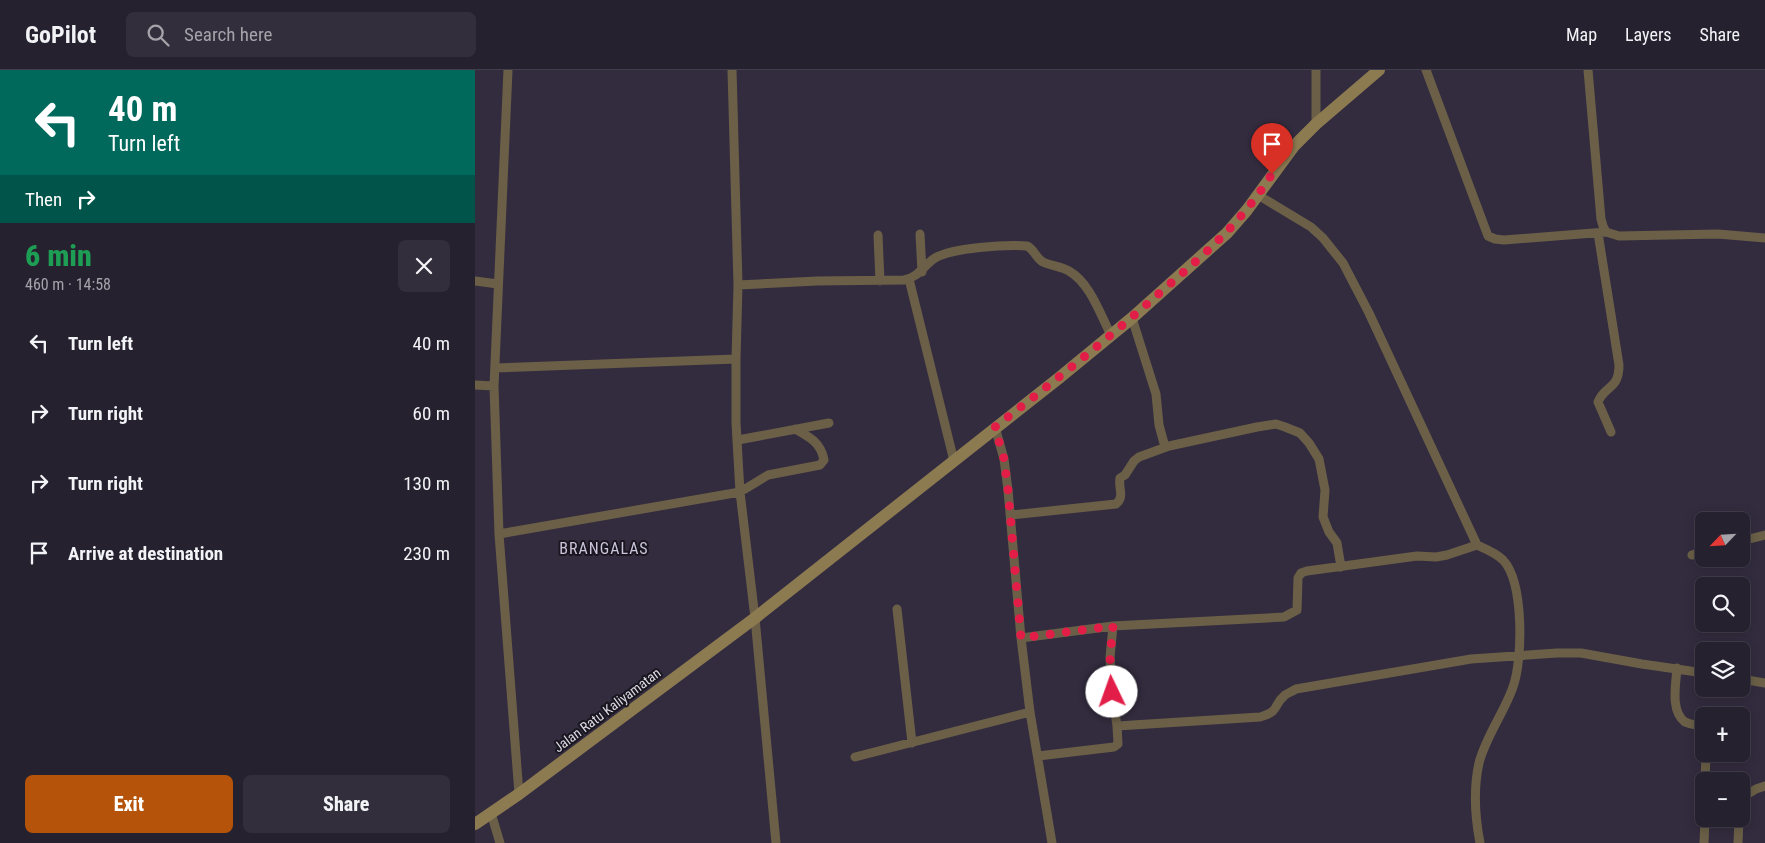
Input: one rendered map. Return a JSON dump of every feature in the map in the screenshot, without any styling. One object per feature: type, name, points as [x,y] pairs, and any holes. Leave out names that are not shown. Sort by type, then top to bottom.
[{"type":"main road","name":"Jalan Ratu Kaliyamatan","points":[[475,824],[519,794],[755,618],[1111,335],[1217,243],[1258,196],[1286,155],[1316,124],[1379,70]]},
{"type":"street","points":[[508,70],[494,386],[499,534],[519,794]]},
{"type":"street","points":[[732,70],[738,285],[736,359],[740,492],[755,618],[776,843]]},
{"type":"street","points":[[1315,70],[1316,124]]},
{"type":"street","points":[[1426,70],[1488,236],[1504,240],[1602,232],[1630,237],[1718,234],[1765,238]]},
{"type":"street","points":[[1587,70],[1603,226],[1602,232],[1619,370],[1617,381],[1601,396],[1598,402],[1611,432]]},
{"type":"street","points":[[1258,196],[1311,227],[1343,263],[1369,313],[1477,545],[1498,556],[1504,561],[1509,570],[1516,596],[1520,632],[1519,656],[1513,689],[1484,746],[1479,763],[1476,779],[1475,808],[1480,843]]},
{"type":"street","points":[[920,234],[921,272]]},
{"type":"street","points":[[879,235],[879,281]]},
{"type":"street","points":[[738,285],[817,280],[879,281],[909,279],[921,272],[935,258],[948,253],[1015,245],[1028,246],[1041,260],[1063,268],[1077,277],[1087,289],[1111,335]]},
{"type":"street","points":[[909,279],[954,461]]},
{"type":"street","points":[[475,281],[498,284]]},
{"type":"street","points":[[1131,318],[1156,394],[1159,425],[1165,447]]},
{"type":"street","points":[[495,368],[736,359]]},
{"type":"street","points":[[475,385],[494,386]]},
{"type":"street","points":[[738,440],[829,423]]},
{"type":"street","points":[[1011,515],[1116,504],[1120,501],[1122,495],[1119,484],[1120,478],[1139,457],[1165,447],[1276,424],[1300,433],[1319,459],[1325,490],[1323,517],[1329,532],[1337,543],[1341,567]]},
{"type":"street","points":[[995,427],[1004,459],[1030,712],[1052,843]]},
{"type":"street","points":[[499,534],[740,492],[768,475],[820,465],[824,460],[821,448],[810,437],[795,430]]},
{"type":"street","points":[[1750,539],[1765,535]]},
{"type":"street","points":[[1021,638],[1113,626],[1284,617],[1297,610],[1298,578],[1301,574],[1314,569],[1417,556],[1442,556],[1477,545]]},
{"type":"street","points":[[897,609],[912,743]]},
{"type":"street","points":[[1038,756],[1114,747],[1118,744],[1110,657],[1113,626]]},
{"type":"street","points":[[1117,726],[1260,717],[1271,714],[1276,710],[1285,695],[1296,690],[1464,660],[1581,653],[1695,671]]},
{"type":"street","points":[[1677,668],[1676,706],[1678,713],[1686,722],[1695,725]]},
{"type":"street","points":[[1750,680],[1765,683]]},
{"type":"street","points":[[855,757],[1030,712]]},
{"type":"street","points":[[1750,793],[1765,786]]},
{"type":"street","points":[[491,813],[501,843]]},
{"type":"street","points":[[1704,843],[1705,827]]},
{"type":"street","points":[[1738,843],[1739,827]]},
{"type":"district","name":"BRANGALAS","points":[[604,548]]},
{"type":"route","points":[[1112,692],[1110,657],[1113,626],[1021,638],[1008,490],[1004,459],[995,427],[1059,378],[1212,248],[1247,210],[1272,174]]}]
